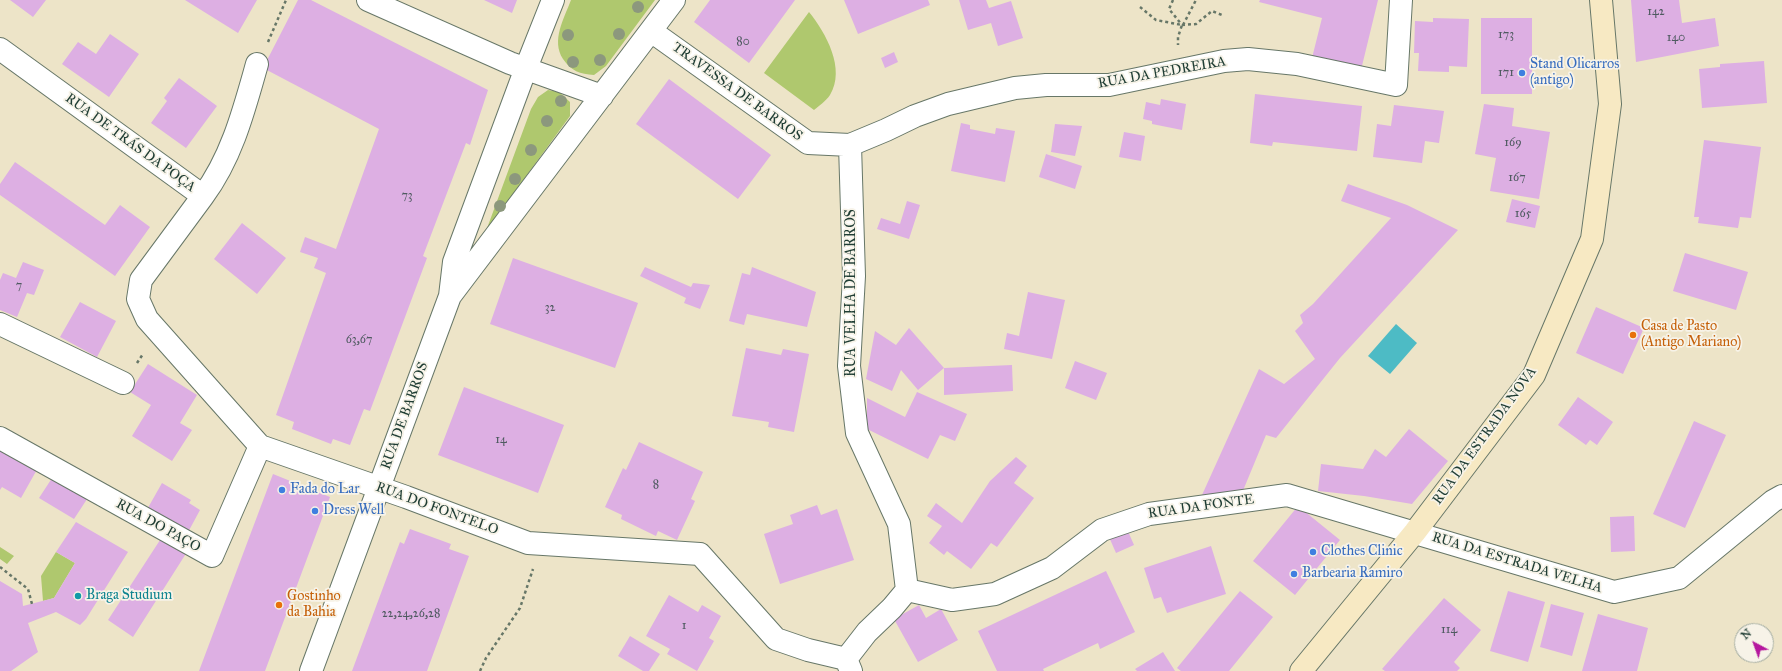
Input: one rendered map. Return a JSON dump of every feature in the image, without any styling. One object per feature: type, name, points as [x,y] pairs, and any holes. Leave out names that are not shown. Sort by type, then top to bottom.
[{"type":"main road","name":"RUA DA ESTRADA NOVA","points":[[1300,671],[1415,532],[1534,375],[1592,239],[1610,104],[1601,0]]},
{"type":"street","points":[[368,0],[510,63],[602,96]]},
{"type":"street","points":[[450,296],[454,262],[526,68],[553,0]]},
{"type":"street","points":[[450,296],[674,0]]},
{"type":"street","name":"RUA DA PEDREIRA","points":[[850,145],[915,116],[948,104],[983,94],[1015,88],[1046,85],[1109,85],[1224,61],[1261,60],[1297,64],[1396,85],[1401,0]]},
{"type":"street","name":"TRAVESSA DE BARROS","points":[[651,31],[808,143],[850,145]]},
{"type":"street","name":"RUA DE TRÁS DA POÇA","points":[[0,49],[203,196],[212,183],[239,128],[257,64]]},
{"type":"street","name":"RUA VELHA DE BARROS","points":[[850,145],[854,276],[849,366],[857,432],[899,524],[907,590]]},
{"type":"street","name":"RUA DO FONTELO","points":[[203,196],[141,280],[138,299],[147,319],[260,446],[528,543],[700,554],[776,639],[848,665]]},
{"type":"street","name":"RUA DE BARROS","points":[[311,671],[450,296]]},
{"type":"street","points":[[0,324],[123,383]]},
{"type":"street","name":"RUA DO PAÇO","points":[[0,438],[212,556],[260,446]]},
{"type":"street","name":"RUA DA FONTE","points":[[907,590],[952,600],[994,594],[1052,568],[1102,530],[1148,514],[1287,495],[1415,532]]},
{"type":"street","name":"RUA DA ESTRADA VELHA","points":[[1415,532],[1614,592],[1679,578],[1773,501],[1782,496]]},
{"type":"street","points":[[848,665],[867,632],[892,608],[907,590]]},
{"type":"path","points":[[257,64],[286,0]]},
{"type":"path","points":[[1173,0],[1169,9],[1182,25]]},
{"type":"path","points":[[1175,71],[1175,57],[1178,48],[1178,37],[1182,25],[1196,0]]},
{"type":"path","points":[[1140,7],[1156,20],[1182,25],[1196,24],[1212,11],[1222,15]]},
{"type":"path","points":[[123,383],[159,332]]},
{"type":"path","points":[[480,671],[486,658],[520,608],[541,544]]},
{"type":"path","points":[[0,567],[28,589],[32,604]]},
{"type":"green space","points":[[571,0],[655,0],[606,66],[594,75],[580,73],[573,69],[566,63],[560,52],[558,37]]},
{"type":"green space","points":[[809,12],[822,30],[832,52],[836,74],[830,95],[814,110],[764,73]]},
{"type":"green space","points":[[548,90],[559,92],[570,102],[570,116],[486,231],[531,109],[538,97]]},
{"type":"green space","points":[[0,547],[14,556],[7,564],[0,559]]},
{"type":"green space","points":[[56,552],[75,563],[54,598],[43,601],[41,576]]},
{"type":"water","points":[[1396,324],[1417,343],[1390,374],[1368,356]]},
{"type":"building","points":[[10,0],[46,0],[33,17]]},
{"type":"building","points":[[185,0],[257,0],[238,33]]},
{"type":"building","points":[[298,0],[311,0],[488,90],[470,145],[466,143],[423,256],[427,258],[370,411],[364,409],[350,445],[333,439],[331,444],[292,429],[294,422],[276,415],[326,273],[314,268],[318,258],[300,252],[305,237],[336,249],[379,129],[263,68]]},
{"type":"building","points":[[484,0],[517,0],[512,13]]},
{"type":"building","points":[[710,0],[795,0],[749,63],[694,22]]},
{"type":"building","points":[[844,0],[928,0],[930,5],[858,34]]},
{"type":"building","points":[[959,0],[986,0],[989,8],[1011,1],[1023,38],[998,46],[991,23],[968,30]]},
{"type":"building","points":[[1260,0],[1378,0],[1361,70],[1312,58],[1322,18],[1259,2]]},
{"type":"building","points":[[1631,0],[1679,0],[1682,23],[1715,18],[1719,46],[1636,62]]},
{"type":"building","points":[[1433,18],[1469,19],[1467,67],[1449,66],[1449,72],[1418,71],[1419,53],[1414,53],[1415,21],[1433,22]]},
{"type":"building","points":[[1481,18],[1532,18],[1532,94],[1481,94]]},
{"type":"building","points":[[110,34],[139,54],[109,97],[62,64],[78,42],[96,54]]},
{"type":"building","points":[[894,52],[898,62],[885,68],[881,58]]},
{"type":"building","points":[[1764,61],[1767,103],[1702,108],[1699,69],[1720,67],[1720,64]]},
{"type":"building","points":[[179,78],[217,106],[186,148],[151,123],[167,101],[164,98]]},
{"type":"building","points":[[669,79],[771,155],[738,199],[636,124]]},
{"type":"building","points":[[1255,94],[1362,106],[1357,151],[1273,142],[1272,146],[1250,143]]},
{"type":"building","points":[[1161,99],[1186,104],[1182,130],[1152,124],[1152,121],[1143,119],[1146,102],[1160,105]]},
{"type":"building","points":[[1484,104],[1514,108],[1512,126],[1550,132],[1539,199],[1490,191],[1496,158],[1475,154]]},
{"type":"building","points":[[1394,105],[1444,111],[1439,143],[1425,141],[1422,163],[1373,157],[1377,124],[1391,126]]},
{"type":"building","points":[[961,123],[970,125],[970,129],[995,134],[996,128],[1015,131],[1005,182],[951,171]]},
{"type":"building","points":[[1055,124],[1082,126],[1075,156],[1051,152]]},
{"type":"building","points":[[1124,132],[1145,136],[1141,161],[1119,157]]},
{"type":"building","points":[[1704,140],[1761,147],[1751,218],[1740,217],[1738,228],[1698,223],[1699,217],[1694,217]]},
{"type":"building","points":[[1046,154],[1082,166],[1075,189],[1039,177]]},
{"type":"building","points":[[15,162],[105,225],[120,205],[150,227],[115,276],[0,195],[0,184]]},
{"type":"building","points":[[1348,184],[1407,205],[1458,230],[1340,358],[1276,438],[1266,435],[1242,493],[1202,495],[1259,369],[1284,384],[1315,359],[1295,331],[1303,323],[1300,315],[1313,304],[1391,218],[1341,201]]},
{"type":"building","points":[[1512,199],[1540,206],[1535,228],[1506,222]]},
{"type":"building","points":[[907,201],[920,205],[909,239],[877,229],[881,218],[900,224]]},
{"type":"building","points":[[242,223],[286,258],[257,294],[214,259]]},
{"type":"building","points":[[1685,253],[1748,272],[1736,310],[1673,291]]},
{"type":"building","points":[[513,258],[638,303],[615,368],[490,324]]},
{"type":"building","points":[[23,262],[44,270],[34,295],[27,293],[17,317],[0,310],[0,280],[3,273],[16,278]]},
{"type":"building","points":[[645,267],[691,287],[693,283],[710,285],[700,309],[684,303],[686,298],[640,276]]},
{"type":"building","points":[[752,267],[816,292],[807,327],[747,314],[744,325],[729,321],[742,273],[750,275]]},
{"type":"building","points":[[1028,292],[1065,300],[1052,359],[1004,349],[1007,333],[1019,336]]},
{"type":"building","points":[[80,302],[116,321],[97,357],[60,337]]},
{"type":"building","points":[[1596,307],[1644,328],[1623,374],[1576,353]]},
{"type":"building","points":[[909,328],[944,368],[918,390],[901,370],[892,391],[866,379],[875,331],[896,345]]},
{"type":"building","points":[[746,348],[781,355],[783,349],[809,354],[794,432],[768,427],[769,422],[732,416]]},
{"type":"building","points":[[1075,361],[1107,373],[1096,400],[1065,388]]},
{"type":"building","points":[[148,364],[197,395],[180,423],[192,430],[172,461],[132,436],[151,405],[130,392]]},
{"type":"building","points":[[1012,365],[1013,391],[944,395],[944,368]]},
{"type":"building","points":[[464,387],[564,425],[538,493],[438,455]]},
{"type":"building","points":[[917,392],[967,414],[955,441],[940,435],[928,459],[867,429],[867,398],[905,417]]},
{"type":"building","points":[[1578,397],[1613,422],[1597,445],[1590,440],[1586,445],[1558,425]]},
{"type":"building","points":[[1694,421],[1726,435],[1685,528],[1653,514]]},
{"type":"building","points":[[1409,429],[1448,461],[1412,504],[1364,496],[1318,491],[1321,464],[1363,469],[1375,449],[1386,457]]},
{"type":"building","points":[[0,439],[39,466],[21,498],[2,487],[0,490]]},
{"type":"building","points":[[639,442],[703,472],[691,499],[695,501],[677,540],[658,531],[656,536],[621,519],[622,515],[605,507],[623,468],[626,470]]},
{"type":"building","points":[[1016,457],[1027,466],[1014,483],[1034,498],[997,547],[991,543],[971,569],[947,551],[944,555],[929,543],[942,526],[927,516],[936,503],[962,523],[990,481]]},
{"type":"building","points":[[56,472],[91,493],[74,519],[39,498]]},
{"type":"building","points":[[273,474],[330,497],[265,671],[199,671]]},
{"type":"building","points":[[162,483],[191,500],[189,503],[200,510],[186,536],[145,513]]},
{"type":"building","points":[[817,505],[821,515],[837,509],[854,560],[780,584],[764,534],[793,524],[790,515]]},
{"type":"building","points":[[1298,506],[1340,540],[1295,595],[1253,561]]},
{"type":"building","points":[[1634,516],[1635,551],[1611,552],[1610,517]]},
{"type":"building","name":"Braga Studium","points":[[76,522],[128,552],[86,619],[80,625],[56,612],[28,623],[38,652],[11,671],[0,671],[0,581],[22,594],[23,606],[54,598],[75,563],[56,552]]},
{"type":"building","points":[[410,529],[451,544],[449,549],[469,556],[427,671],[352,671],[400,542],[404,544]]},
{"type":"building","points":[[1127,529],[1134,545],[1116,553],[1109,537]]},
{"type":"building","points":[[162,537],[187,552],[133,637],[108,620]]},
{"type":"building","points":[[1211,546],[1226,594],[1167,613],[1161,597],[1154,599],[1144,568]]},
{"type":"building","points":[[1106,571],[1135,632],[1100,649],[1098,643],[1043,669],[1044,671],[997,671],[978,631]]},
{"type":"building","points":[[1240,591],[1273,617],[1229,671],[1181,671],[1177,668]]},
{"type":"building","points":[[1508,591],[1545,602],[1528,662],[1490,651]]},
{"type":"building","points":[[669,595],[698,612],[702,605],[721,616],[709,638],[714,641],[697,671],[667,654],[670,649],[646,636]]},
{"type":"building","points":[[1444,598],[1481,630],[1454,662],[1460,668],[1457,671],[1385,671],[1382,669]]},
{"type":"building","points":[[1551,604],[1584,613],[1572,656],[1540,647]]},
{"type":"building","points":[[919,605],[926,618],[941,609],[958,640],[918,662],[894,619]]},
{"type":"building","points":[[1598,614],[1648,628],[1637,671],[1582,671]]},
{"type":"building","points":[[630,636],[660,654],[649,671],[643,671],[618,656]]},
{"type":"building","points":[[1163,652],[1175,671],[1137,671],[1135,669]]},
{"type":"place","name":"Stand Olicarros (antigo)","points":[[1522,73]]},
{"type":"place","name":"Casa de Pasto (Antigo Mariano)","points":[[1633,335]]},
{"type":"place","name":"Fada do Lar","points":[[282,490]]},
{"type":"place","name":"Dress Well","points":[[315,511]]},
{"type":"place","name":"Clothes Clinic","points":[[1313,552]]},
{"type":"place","name":"Barbearia Ramiro","points":[[1294,574]]},
{"type":"place","name":"Braga Studium","points":[[78,596]]},
{"type":"place","name":"Gostinho da Bahia","points":[[279,605]]}]
